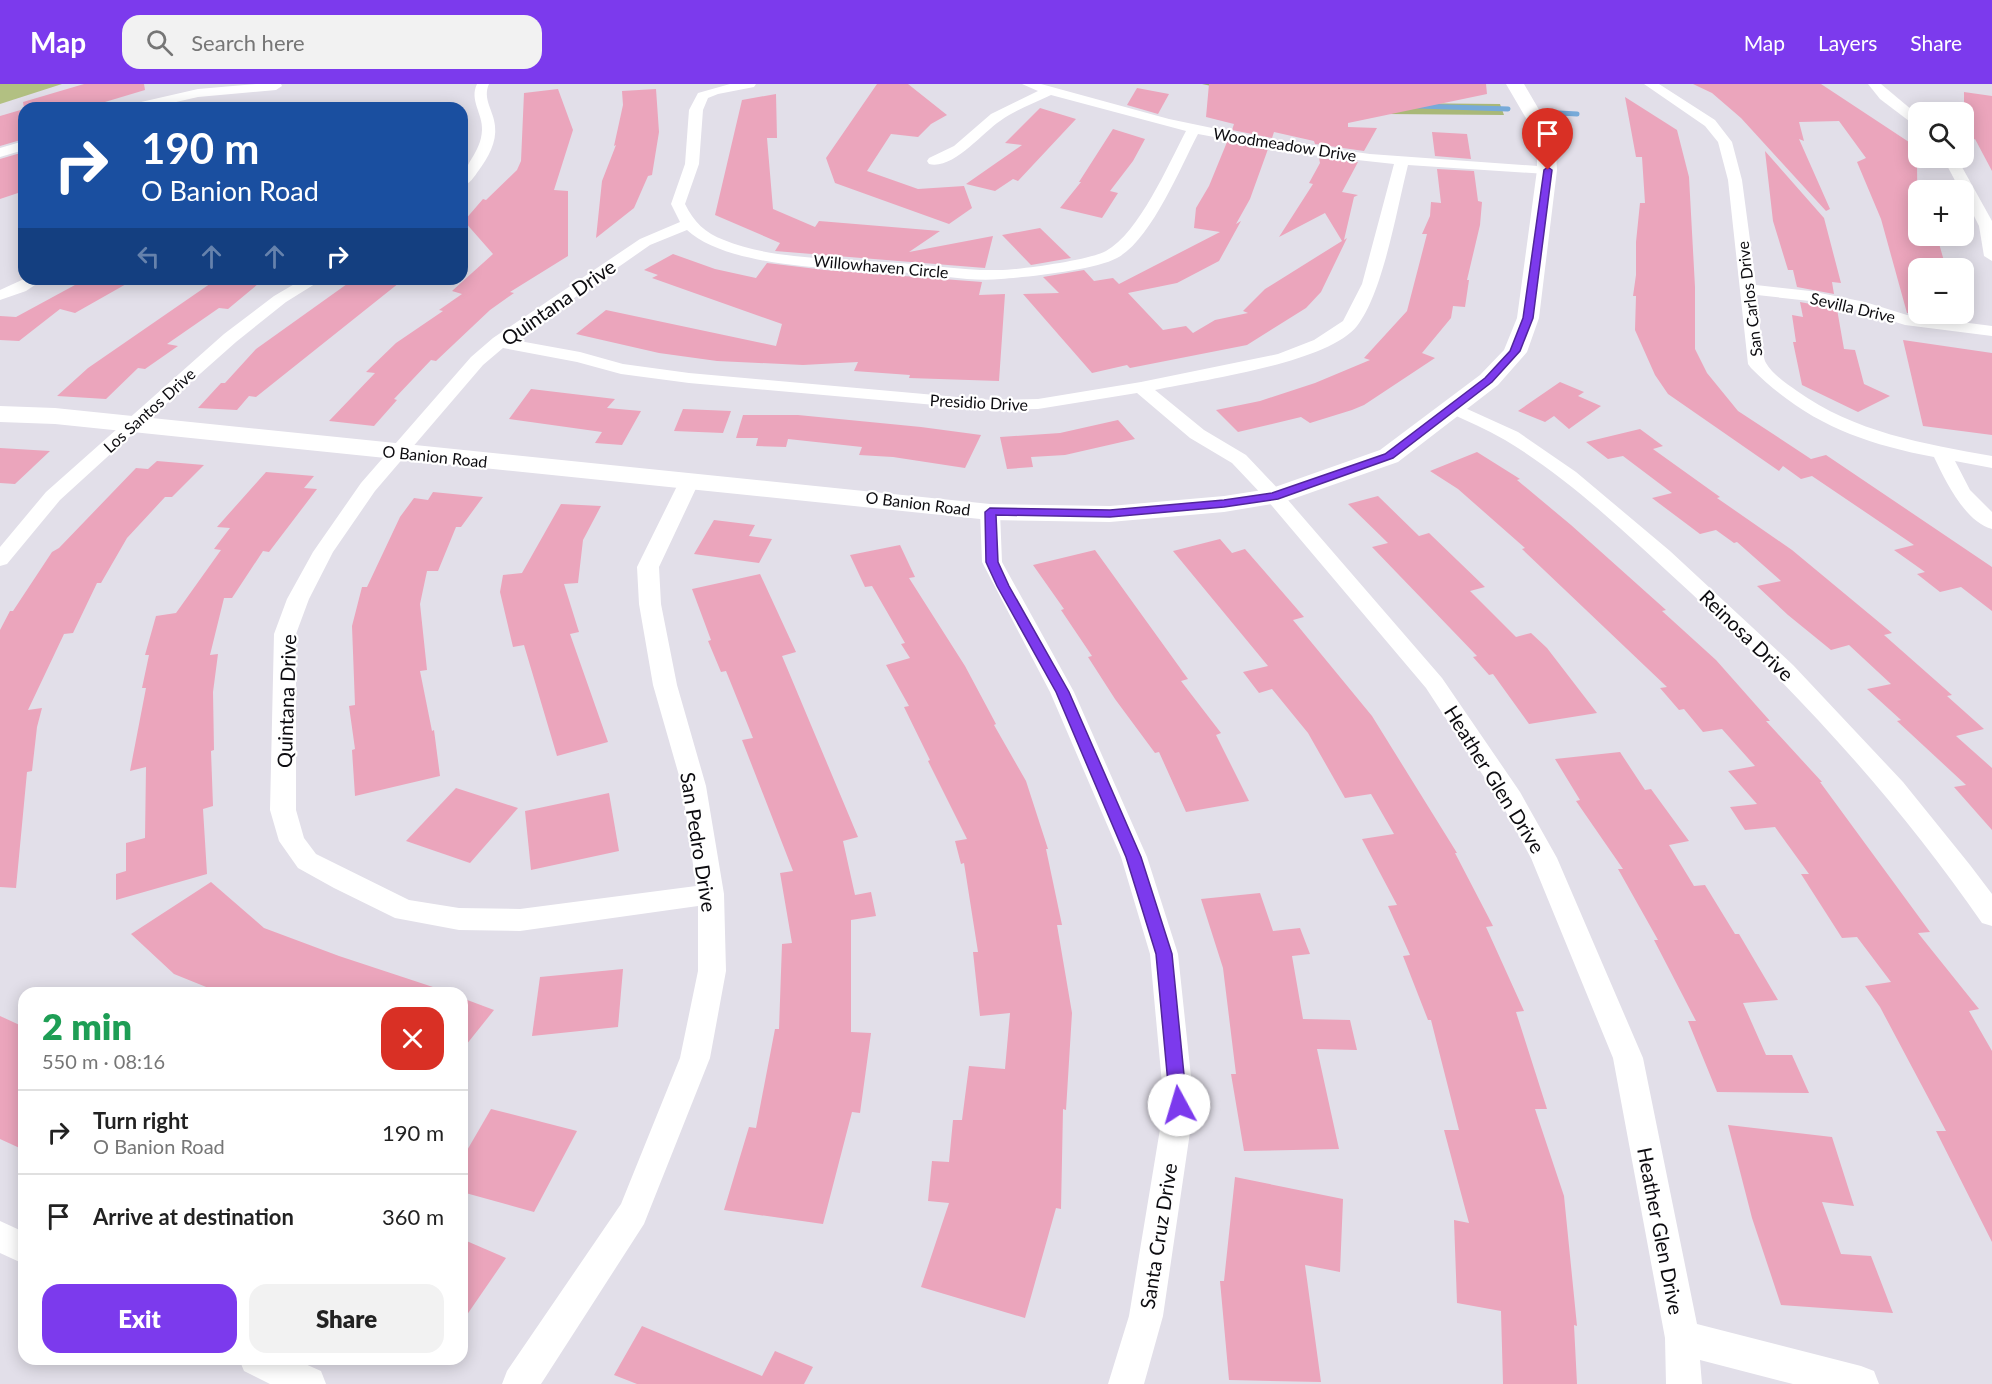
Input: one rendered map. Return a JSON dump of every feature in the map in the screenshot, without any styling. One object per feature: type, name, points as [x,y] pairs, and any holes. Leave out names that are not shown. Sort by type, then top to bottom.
[{"type":"street","points":[[468,176],[479,163],[489,128],[480,92],[483,84]]},
{"type":"street","points":[[688,224],[678,204],[692,164],[696,110],[703,96],[714,91],[750,84]]},
{"type":"street","name":"Woodmeadow Drive","points":[[1028,84],[1116,110],[1194,129],[1312,152],[1548,170]]},
{"type":"street","name":"O Banion Road","points":[[0,414],[55,416],[990,512],[1110,514],[1224,504],[1274,496],[1383,459],[1489,380],[1515,351],[1528,318],[1548,170],[1546,137],[1515,84]]},
{"type":"street","name":"San Carlos Drive","points":[[1650,84],[1710,123],[1725,142],[1735,180],[1757,364],[1772,382],[1803,406],[1850,429],[1942,453],[1992,462]]},
{"type":"street","points":[[1874,84],[1885,96],[1908,113]]},
{"type":"street","points":[[266,99],[277,85]]},
{"type":"street","points":[[159,102],[198,93],[277,85]]},
{"type":"street","points":[[934,161],[959,149],[996,117],[1049,91]]},
{"type":"street","name":"Willowhaven Circle","points":[[688,224],[714,243],[738,251],[775,258],[999,275],[1089,262],[1111,255],[1123,246],[1144,222],[1194,129]]},
{"type":"street","points":[[0,153],[18,148]]},
{"type":"street","name":"Presidio Drive","points":[[499,342],[580,357],[621,369],[689,378],[991,405],[1038,404],[1141,387],[1282,358],[1320,344],[1350,324],[1370,284],[1402,160]]},
{"type":"street","points":[[1956,168],[1989,227],[1992,256]]},
{"type":"street","name":"Quintana Drive","points":[[688,224],[645,242],[499,342],[477,361],[368,487],[323,552],[298,600],[285,634],[283,810],[292,841],[307,861],[405,910],[459,918],[520,920],[711,894]]},
{"type":"street","points":[[0,295],[22,285]]},
{"type":"street","name":"Los Santos Drive","points":[[0,560],[53,496],[132,424],[230,338],[280,299],[304,285]]},
{"type":"street","name":"Sevilla Drive","points":[[1749,289],[1810,296],[1865,307],[1905,320],[1992,331]]},
{"type":"street","name":"Heather Glen Drive","points":[[1141,387],[1197,434],[1239,459],[1274,496],[1434,683],[1511,798],[1544,858],[1628,1058],[1682,1338],[1684,1384]]},
{"type":"street","name":"Reinosa Drive","points":[[1454,408],[1518,440],[1584,488],[1626,522],[1775,659],[1911,807],[1992,915]]},
{"type":"street","points":[[1942,453],[1961,493],[1992,523]]},
{"type":"street","name":"San Pedro Drive","points":[[520,1384],[633,1212],[695,1058],[712,971],[711,894],[694,786],[665,685],[650,604],[648,567],[689,482]]},
{"type":"street","name":"Santa Cruz Drive","points":[[990,512],[992,562],[1062,692],[1134,857],[1164,954],[1179,1105],[1146,1316],[1126,1384]]},
{"type":"street","points":[[0,1237],[18,1245]]},
{"type":"street","points":[[1682,1338],[1861,1384]]},
{"type":"street","points":[[268,1365],[308,1384]]},
{"type":"green space","points":[[0,84],[62,84],[0,104]]},
{"type":"green space","points":[[1202,84],[1283,84],[1392,103],[1500,104],[1504,115],[1387,114],[1322,109]]},
{"type":"building","points":[[84,84],[144,84],[145,90],[105,102],[23,102]]},
{"type":"building","points":[[877,84],[908,84],[947,115],[931,124],[918,137],[891,134],[867,171],[918,189],[964,186],[972,208],[949,224],[835,183],[826,158]]},
{"type":"building","points":[[1209,84],[1486,84],[1487,94],[1348,123],[1348,127],[1377,128],[1364,151],[1315,144],[1314,141],[1274,132],[1272,138],[1232,130],[1234,124],[1206,117]]},
{"type":"building","points":[[1693,84],[1821,84],[1908,141],[1908,168],[1917,168],[1917,180],[1908,180],[1908,246],[1940,246],[1943,258],[1908,258],[1908,313],[1881,219],[1857,162],[1866,158],[1839,121],[1799,122],[1804,141],[1799,139],[1830,209],[1826,211],[1741,118],[1712,93]]},
{"type":"building","points":[[1137,88],[1169,94],[1158,114],[1127,105]]},
{"type":"building","points":[[558,89],[573,130],[554,190],[568,191],[568,256],[510,292],[514,293],[490,310],[436,361],[431,360],[394,399],[397,400],[374,426],[329,421],[375,373],[366,372],[396,343],[443,311],[439,310],[462,294],[452,291],[459,285],[468,285],[468,277],[493,254],[468,226],[468,216],[483,199],[486,200],[517,170],[521,161],[524,93]]},
{"type":"building","points":[[656,89],[659,132],[652,175],[648,176],[634,208],[596,238],[602,181],[616,145],[614,146],[623,105],[622,91]]},
{"type":"building","points":[[1964,92],[1992,96],[1992,171],[1974,139],[1974,102],[1964,102]]},
{"type":"building","points":[[776,94],[777,138],[767,138],[773,209],[815,227],[819,221],[940,231],[909,252],[993,236],[985,268],[775,251],[780,243],[715,215],[742,100]]},
{"type":"building","points":[[1625,97],[1677,130],[1689,177],[1695,287],[1695,349],[1707,373],[1738,411],[1811,459],[1826,455],[1992,567],[1992,611],[1961,587],[1940,592],[1917,574],[1925,572],[1894,550],[1914,545],[1812,476],[1801,479],[1783,466],[1779,471],[1668,394],[1655,375],[1635,330],[1636,296],[1633,296],[1636,275],[1636,242],[1640,203],[1645,203],[1642,157],[1636,157]]},
{"type":"building","points":[[1040,108],[1076,119],[1018,181],[1013,179],[995,191],[966,184],[1022,145],[1005,143]]},
{"type":"building","points":[[18,111],[18,141],[0,146],[0,116]]},
{"type":"building","points":[[1113,129],[1145,139],[1133,161],[1110,191],[1118,193],[1102,218],[1060,208],[1081,182],[1079,182]]},
{"type":"building","points":[[1432,132],[1467,134],[1471,159],[1435,156]]},
{"type":"building","points":[[1227,142],[1268,149],[1250,199],[1236,224],[1241,221],[1219,261],[1177,283],[1128,293],[1163,330],[1186,326],[1193,333],[1215,320],[1248,313],[1243,311],[1265,289],[1342,241],[1325,213],[1279,237],[1313,184],[1309,183],[1320,163],[1319,158],[1358,162],[1342,192],[1358,195],[1354,197],[1344,240],[1347,238],[1321,292],[1306,308],[1247,345],[1130,368],[1127,365],[1092,373],[1023,294],[1059,293],[1043,277],[1084,270],[1094,281],[1113,278],[1119,284],[1220,232],[1194,228],[1196,208],[1209,186]]},
{"type":"building","points":[[1765,151],[1824,218],[1841,283],[1832,282],[1834,294],[1797,287],[1793,270],[1788,270],[1773,221]]},
{"type":"building","points":[[18,154],[18,193],[0,199],[0,159]]},
{"type":"building","points":[[1437,169],[1474,171],[1478,201],[1482,202],[1480,225],[1467,280],[1469,280],[1465,307],[1453,306],[1451,318],[1422,353],[1435,358],[1364,405],[1352,410],[1310,423],[1301,417],[1238,432],[1216,410],[1260,401],[1315,383],[1370,360],[1364,358],[1407,311],[1427,234],[1422,234],[1430,216],[1431,202],[1441,203]]},
{"type":"building","points":[[1040,228],[1071,258],[1031,265],[1002,235]]},
{"type":"building","points":[[673,254],[715,269],[756,278],[767,263],[825,270],[982,282],[979,295],[1005,294],[999,381],[909,378],[910,375],[854,371],[858,362],[803,365],[717,361],[659,353],[576,334],[606,310],[776,346],[782,324],[652,278],[658,275],[644,270]]},
{"type":"building","points":[[75,285],[124,285],[75,313],[60,309],[19,341],[0,340],[0,316],[16,317]]},
{"type":"building","points":[[208,285],[257,285],[228,309],[219,308],[167,344],[178,346],[145,369],[138,368],[106,399],[57,396],[88,368]]},
{"type":"building","points":[[346,285],[396,285],[256,397],[249,396],[237,410],[198,408],[256,349]]},
{"type":"building","points":[[1800,302],[1837,309],[1844,349],[1855,350],[1864,384],[1890,396],[1858,412],[1802,385],[1793,342],[1796,342],[1792,315],[1803,317]]},
{"type":"building","points":[[1903,340],[1992,353],[1992,435],[1923,426]]},
{"type":"building","points":[[1560,382],[1584,392],[1578,396],[1601,406],[1569,429],[1554,416],[1545,422],[1518,411]]},
{"type":"building","points":[[531,389],[615,399],[607,408],[641,411],[622,445],[595,443],[602,432],[509,419]]},
{"type":"building","points":[[683,409],[731,411],[723,433],[674,431]]},
{"type":"building","points":[[743,415],[798,415],[981,435],[965,468],[893,457],[859,455],[862,447],[788,439],[786,447],[756,446],[758,438],[736,438]]},
{"type":"building","points":[[1118,420],[1135,439],[1065,455],[1031,457],[1033,467],[1007,469],[1000,437],[1060,433]]},
{"type":"building","points":[[1640,429],[1663,446],[1653,449],[1720,497],[1717,498],[1792,550],[1892,633],[1884,635],[1952,695],[1947,696],[1984,729],[1956,736],[1992,768],[1992,830],[1954,787],[1966,785],[1897,721],[1901,720],[1867,689],[1891,684],[1849,645],[1831,650],[1788,615],[1757,586],[1781,581],[1737,542],[1734,543],[1716,530],[1700,534],[1652,498],[1672,493],[1623,456],[1608,459],[1586,442]]},
{"type":"building","points":[[0,448],[50,451],[15,484],[0,483]]},
{"type":"building","points":[[1477,452],[1520,479],[1517,480],[1666,610],[1662,611],[1716,660],[1770,721],[1766,721],[1822,782],[1820,782],[1930,932],[1918,933],[1979,1009],[1969,1011],[1992,1051],[1992,1242],[1936,1131],[1946,1131],[1880,1007],[1865,986],[1891,982],[1857,937],[1842,938],[1801,874],[1809,874],[1775,827],[1745,830],[1730,807],[1757,804],[1728,771],[1755,766],[1722,729],[1703,732],[1684,709],[1679,710],[1660,688],[1667,687],[1522,549],[1525,548],[1458,489],[1430,471]]},
{"type":"building","points":[[157,461],[204,465],[172,497],[165,497],[127,538],[101,583],[97,583],[73,633],[64,634],[28,710],[42,708],[37,727],[32,771],[27,772],[16,888],[0,887],[0,630],[10,611],[13,611],[52,552],[59,548],[136,468],[148,469]]},
{"type":"building","points":[[266,472],[314,476],[304,488],[317,489],[269,552],[263,551],[232,598],[224,598],[210,655],[218,654],[213,692],[214,750],[211,751],[213,806],[203,809],[207,874],[116,900],[116,874],[126,871],[126,843],[145,838],[146,767],[130,771],[146,688],[142,688],[149,655],[145,655],[156,616],[176,613],[221,550],[214,549],[230,528],[217,527]]},
{"type":"building","points":[[433,492],[483,497],[461,527],[456,527],[438,571],[427,571],[420,604],[427,670],[420,671],[432,731],[434,730],[440,776],[355,796],[352,750],[355,749],[349,706],[355,705],[352,626],[362,587],[367,587],[400,517],[414,498],[428,500]]},
{"type":"building","points":[[1378,496],[1419,536],[1429,533],[1485,587],[1470,591],[1516,637],[1531,633],[1547,648],[1597,713],[1529,724],[1493,674],[1489,675],[1473,657],[1477,656],[1372,547],[1388,543],[1348,504]]},
{"type":"building","points":[[561,504],[601,506],[583,540],[578,583],[564,584],[579,632],[570,634],[608,742],[557,756],[524,645],[513,647],[500,592],[503,575],[522,573]]},
{"type":"building","points":[[714,520],[755,525],[749,536],[772,539],[759,563],[694,554]]},
{"type":"building","points":[[1220,539],[1232,553],[1245,549],[1304,617],[1293,620],[1372,716],[1457,853],[1455,853],[1493,926],[1486,927],[1524,1011],[1516,1012],[1547,1109],[1535,1109],[1564,1196],[1577,1326],[1574,1325],[1577,1384],[1503,1384],[1501,1311],[1457,1303],[1454,1220],[1469,1223],[1444,1130],[1459,1130],[1431,1020],[1428,1020],[1403,956],[1410,955],[1388,906],[1397,905],[1362,839],[1394,834],[1371,794],[1345,798],[1308,733],[1272,689],[1259,693],[1243,672],[1268,666],[1173,551]]},
{"type":"building","points":[[900,545],[915,577],[909,578],[965,666],[996,724],[994,725],[1026,781],[1048,849],[1046,849],[1062,925],[1057,925],[1072,1013],[1066,1110],[1063,1109],[1061,1209],[1056,1208],[1025,1318],[921,1287],[949,1203],[928,1201],[932,1161],[949,1162],[953,1120],[962,1120],[969,1066],[1005,1069],[1010,1013],[980,1016],[973,952],[978,952],[964,863],[961,864],[955,841],[967,839],[904,707],[909,706],[886,665],[910,658],[901,644],[905,643],[872,586],[865,587],[850,555]]},
{"type":"building","points":[[1095,550],[1188,679],[1181,681],[1221,733],[1216,735],[1249,801],[1186,812],[1159,752],[1155,753],[1115,699],[1088,657],[1092,656],[1061,610],[1064,609],[1033,565]]},
{"type":"building","points":[[760,574],[796,652],[782,656],[858,837],[843,841],[855,895],[871,892],[876,916],[851,920],[851,1032],[871,1033],[860,1113],[852,1112],[823,1224],[724,1210],[749,1127],[756,1128],[775,1029],[779,1029],[782,944],[792,943],[780,873],[793,871],[742,740],[753,738],[726,671],[721,672],[708,641],[711,640],[692,589]]},
{"type":"building","points":[[1620,752],[1645,790],[1651,789],[1689,841],[1669,845],[1694,886],[1705,885],[1735,934],[1739,934],[1778,1000],[1743,1003],[1766,1055],[1792,1055],[1809,1093],[1717,1092],[1688,1021],[1696,1021],[1654,940],[1658,940],[1618,869],[1623,869],[1576,801],[1580,800],[1555,759]]},
{"type":"building","points":[[456,788],[518,808],[470,863],[406,841]]},
{"type":"building","points":[[609,793],[619,851],[531,870],[525,811]]},
{"type":"building","points":[[211,882],[264,928],[433,987],[206,987],[174,974],[131,934]]},
{"type":"building","points":[[1260,893],[1273,931],[1300,928],[1310,954],[1292,956],[1303,1019],[1350,1020],[1357,1050],[1317,1049],[1339,1149],[1244,1151],[1231,1074],[1236,1074],[1223,968],[1201,899]]},
{"type":"building","points":[[623,969],[618,1027],[532,1036],[540,977]]},
{"type":"building","points":[[468,1000],[494,1010],[468,1042]]},
{"type":"building","points":[[0,1016],[18,1024],[18,1147],[0,1139]]},
{"type":"building","points":[[491,1109],[577,1131],[534,1212],[468,1194],[468,1149]]},
{"type":"building","points":[[1728,1125],[1832,1137],[1854,1206],[1822,1202],[1841,1254],[1871,1256],[1893,1313],[1781,1305],[1752,1218]]},
{"type":"building","points":[[1235,1177],[1343,1199],[1340,1272],[1305,1265],[1321,1382],[1229,1380],[1220,1281],[1224,1281]]},
{"type":"building","points":[[468,1242],[506,1258],[468,1313]]},
{"type":"building","points":[[642,1326],[762,1376],[775,1351],[813,1367],[804,1384],[637,1384],[614,1375]]},
{"type":"waterway","points":[[1419,106],[1508,109]]},
{"type":"waterway","points":[[1559,113],[1577,114]]},
{"type":"route","points":[[1179,1105],[1164,954],[1134,857],[1062,692],[992,562],[990,512],[1110,514],[1224,504],[1274,496],[1389,456],[1489,380],[1515,351],[1528,318],[1548,170]]}]
